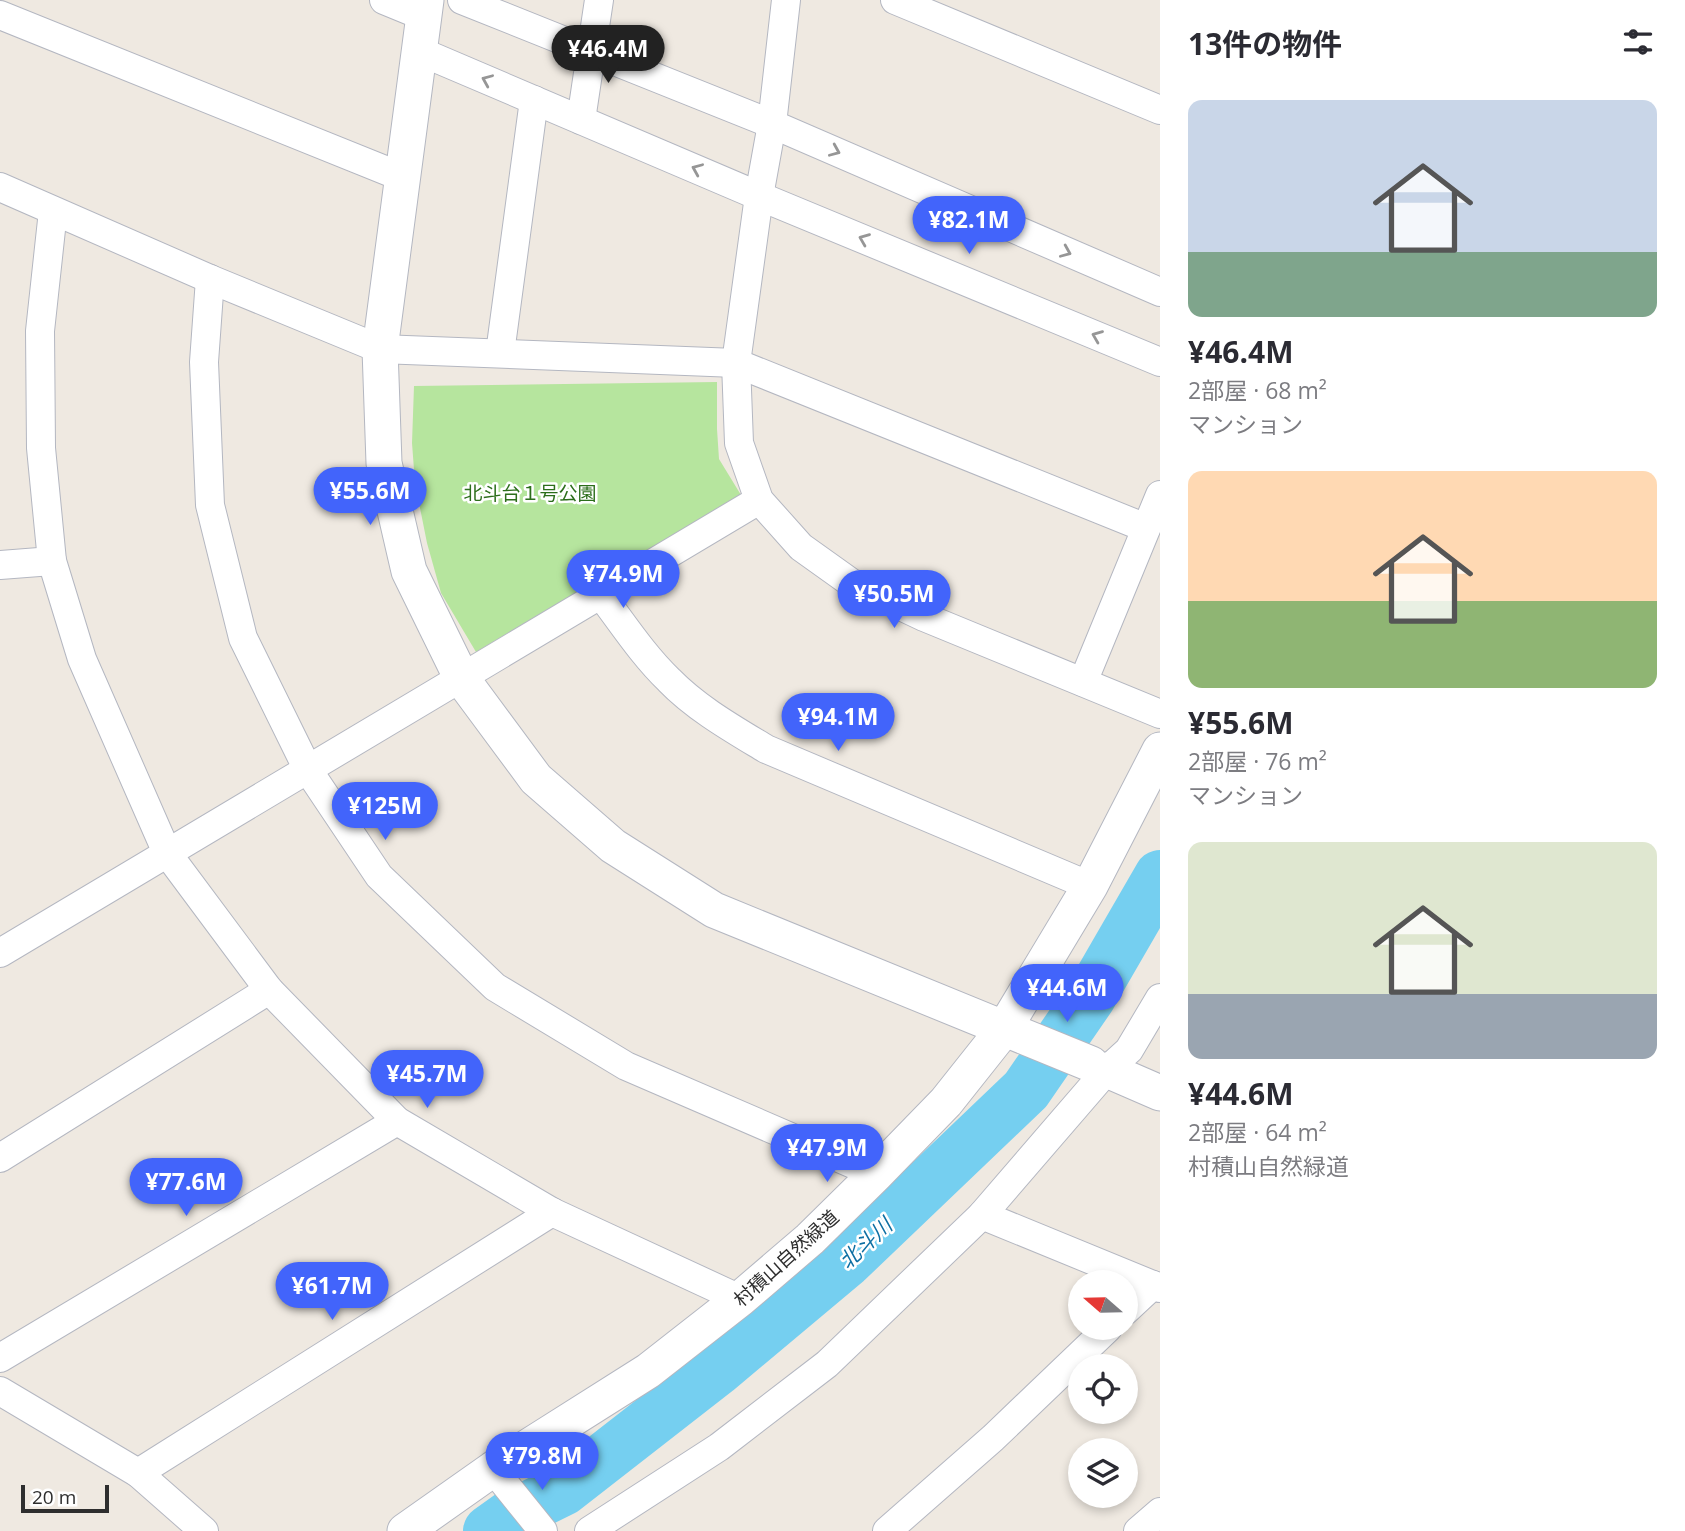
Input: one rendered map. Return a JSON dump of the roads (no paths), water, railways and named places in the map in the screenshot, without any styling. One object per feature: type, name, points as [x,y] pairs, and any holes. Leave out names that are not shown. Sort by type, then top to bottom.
[{"type":"street","points":[[384,0],[424,8],[380,349],[384,463],[409,571],[462,679],[536,779],[613,846],[713,910],[1160,1093]]},
{"type":"street","points":[[462,0],[772,124],[1160,292]]},
{"type":"street","points":[[581,120],[599,0]]},
{"type":"street","points":[[786,0],[772,124],[736,363],[739,443],[759,500],[801,547],[850,582],[924,617],[1160,713]]},
{"type":"street","points":[[895,0],[1160,110]]},
{"type":"street","points":[[0,16],[402,177]]},
{"type":"street","points":[[419,51],[1160,362]]},
{"type":"street","points":[[500,352],[534,100]]},
{"type":"street","points":[[0,187],[210,279],[380,349],[736,363],[1146,528]]},
{"type":"street","points":[[53,211],[40,331],[41,448],[52,561],[82,659],[167,853],[269,990],[397,1121],[552,1212],[740,1299]]},
{"type":"street","points":[[210,279],[204,362],[210,505],[243,638],[308,770],[379,876],[495,987],[626,1066],[876,1174]]},
{"type":"street","points":[[1083,682],[1160,495]]},
{"type":"street","points":[[0,953],[759,500]]},
{"type":"street","points":[[0,565],[52,561]]},
{"type":"street","points":[[601,595],[669,681],[735,730],[766,749],[1090,886]]},
{"type":"street","name":"村積山自然緑道","points":[[405,1531],[499,1476],[648,1371],[740,1299],[810,1239],[946,1102],[1013,1032],[1160,750]]},
{"type":"street","points":[[0,1158],[269,990]]},
{"type":"street","points":[[589,1531],[719,1447],[827,1364],[982,1214],[1099,1067],[1129,1050],[1160,998]]},
{"type":"street","points":[[0,1358],[397,1121]]},
{"type":"street","points":[[138,1474],[552,1212]]},
{"type":"street","points":[[982,1214],[1156,1287],[1138,1301]]},
{"type":"street","points":[[887,1531],[993,1438],[1095,1340]]},
{"type":"street","points":[[0,1391],[138,1474],[204,1531]]},
{"type":"street","points":[[499,1476],[542,1531]]},
{"type":"street","points":[[1138,1531],[1160,1513]]},
{"type":"waterway","name":"北斗川","points":[[489,1531],[510,1516],[563,1490],[717,1370],[847,1261],[1026,1090],[1090,997],[1160,876]]},
{"type":"park label","name":"北斗台１号公園","points":[[530,493]]}]
